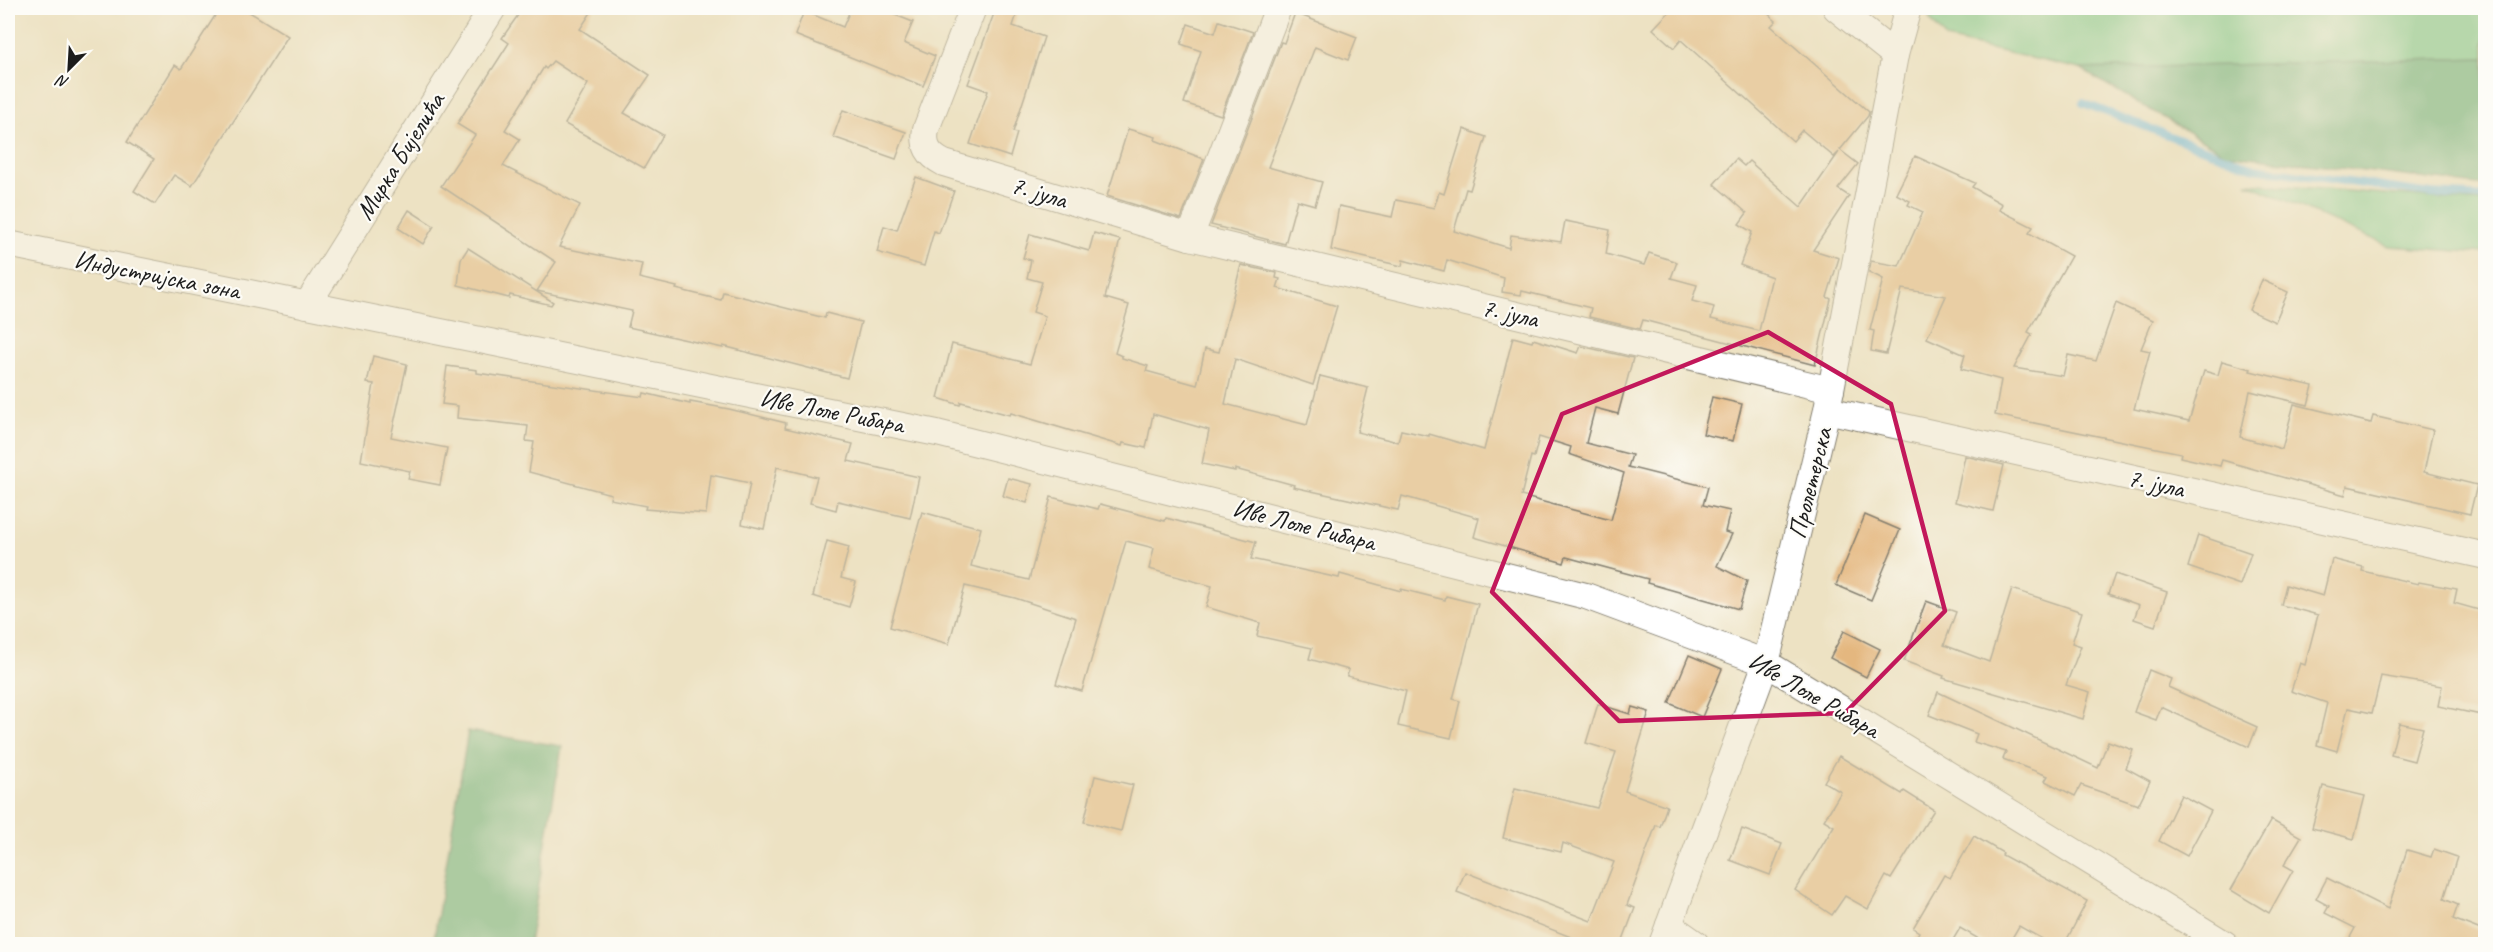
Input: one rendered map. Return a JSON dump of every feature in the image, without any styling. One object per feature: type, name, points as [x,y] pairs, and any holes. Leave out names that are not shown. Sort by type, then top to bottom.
[{"type":"street","name":"Мирка Бијелића","points":[[307,305],[494,8]]},
{"type":"street","name":"7. јула","points":[[973,8],[924,139],[927,150],[934,158],[944,163],[1190,237],[1829,400],[2486,556]]},
{"type":"street","points":[[1190,237],[1278,8]]},
{"type":"street","points":[[1836,8],[1895,56]]},
{"type":"street","name":"Пролетерска","points":[[1666,935],[1766,663],[1829,400],[1895,56],[1908,8]]},
{"type":"street","name":"Индустријска зона","points":[[8,244],[307,305]]},
{"type":"street","name":"Иве Лоле Рибара","points":[[307,305],[937,433],[1586,596],[1766,663],[2226,945]]},
{"type":"street","points":[[1666,935],[1695,945]]},
{"type":"highlighted area","points":[[1768,332],[1891,404],[1945,611],[1845,713],[1619,721],[1492,592],[1562,414]]},
{"type":"green space","points":[[1933,8],[2485,8],[2485,58],[2080,69],[1946,39],[1929,18]]},
{"type":"green space","points":[[2485,58],[2485,186],[2226,154],[2080,69]]},
{"type":"green space","points":[[2247,183],[2485,202],[2485,253],[2389,246]]},
{"type":"green space","points":[[468,731],[562,746],[529,944],[433,944]]},
{"type":"building","points":[[220,8],[243,8],[288,36],[192,186],[174,175],[155,204],[134,191],[154,159],[127,142],[175,65],[181,69]]},
{"type":"building","points":[[523,8],[594,8],[580,29],[650,75],[624,113],[663,135],[644,168],[565,124],[588,84],[553,61],[546,69],[544,67],[505,130],[520,139],[503,166],[580,205],[559,247],[642,264],[639,278],[677,287],[676,289],[721,300],[723,292],[825,318],[826,313],[861,322],[847,378],[723,346],[723,348],[628,327],[632,311],[537,291],[556,262],[441,186],[475,135],[457,124],[509,43],[502,38]]},
{"type":"building","points":[[851,8],[877,8],[913,22],[904,43],[935,56],[923,86],[795,35],[804,11],[843,27]]},
{"type":"building","points":[[996,8],[1019,8],[1013,26],[1044,37],[1013,132],[1017,133],[1010,157],[970,144],[988,91],[968,84]]},
{"type":"building","points":[[1673,8],[1762,8],[1776,21],[1771,26],[1869,112],[1840,150],[1858,164],[1838,189],[1849,196],[1813,250],[1839,258],[1827,297],[1831,299],[1815,365],[1643,320],[1640,329],[1589,317],[1591,308],[1522,291],[1521,295],[1502,292],[1504,278],[1447,260],[1444,271],[1403,260],[1402,266],[1331,250],[1339,206],[1392,217],[1396,200],[1434,208],[1439,192],[1444,194],[1464,129],[1486,137],[1470,190],[1466,189],[1454,231],[1509,248],[1511,235],[1561,242],[1565,221],[1610,230],[1606,254],[1644,265],[1649,253],[1677,262],[1671,278],[1697,285],[1692,301],[1714,307],[1711,319],[1759,331],[1772,277],[1740,265],[1752,232],[1739,224],[1747,213],[1714,184],[1736,159],[1744,166],[1749,161],[1801,207],[1839,152],[1834,157],[1802,130],[1793,141],[1681,40],[1674,48],[1653,29]]},
{"type":"building","points":[[1295,13],[1357,37],[1348,60],[1315,47],[1268,167],[1322,182],[1315,205],[1297,200],[1285,244],[1211,225],[1281,42],[1284,43]]},
{"type":"building","points":[[1219,21],[1253,32],[1221,115],[1184,103],[1201,51],[1181,44],[1188,24],[1215,33]]},
{"type":"building","points":[[843,110],[906,132],[896,159],[833,137]]},
{"type":"building","points":[[1128,129],[1156,137],[1155,140],[1204,159],[1181,219],[1107,196]]},
{"type":"building","points":[[1915,156],[1975,183],[1972,187],[2002,204],[1999,210],[2033,227],[2029,233],[2071,256],[2028,332],[2032,334],[2014,368],[2063,376],[2068,355],[2096,361],[2116,303],[2153,320],[2141,349],[2150,351],[2134,409],[2189,421],[2204,371],[2218,375],[2222,361],[2251,369],[2250,371],[2313,386],[2308,405],[2250,391],[2240,437],[2282,449],[2294,404],[2371,423],[2373,416],[2433,430],[2424,472],[2477,485],[2470,514],[2347,486],[2345,495],[2222,460],[2220,466],[2180,457],[2181,453],[1995,415],[2001,380],[1961,369],[1965,355],[1927,338],[1946,296],[1902,289],[1886,354],[1871,351],[1874,331],[1870,330],[1883,279],[1869,272],[1871,261],[1899,266],[1923,212],[1908,205],[1910,201],[1896,194]]},
{"type":"building","points":[[916,177],[954,191],[939,233],[934,231],[924,266],[877,252],[884,226],[897,230]]},
{"type":"building","points":[[409,210],[434,226],[423,244],[398,228]]},
{"type":"building","points":[[1094,233],[1120,240],[1105,298],[1129,305],[1115,353],[1122,358],[1148,366],[1146,371],[1197,385],[1205,349],[1219,352],[1241,265],[1277,273],[1276,278],[1280,279],[1277,288],[1337,306],[1313,385],[1235,359],[1225,404],[1307,425],[1320,376],[1368,388],[1357,432],[1398,442],[1401,430],[1429,436],[1429,434],[1484,450],[1513,337],[1532,342],[1533,339],[1578,353],[1581,346],[1633,358],[1618,414],[1595,408],[1586,443],[1632,455],[1628,467],[1708,487],[1703,505],[1730,511],[1725,532],[1732,534],[1717,566],[1747,581],[1739,609],[1647,583],[1648,579],[1566,557],[1564,563],[1474,537],[1479,518],[1402,496],[1398,510],[1293,487],[1294,485],[1235,469],[1235,471],[1202,464],[1209,430],[1153,414],[1146,448],[1123,443],[1122,446],[1011,413],[1010,415],[961,402],[960,405],[938,398],[952,344],[1030,364],[1045,316],[1033,312],[1042,282],[1027,278],[1031,260],[1023,258],[1030,234],[1089,251]],"holes":[[[1539,437],[1571,447],[1569,454],[1624,473],[1611,520],[1521,496],[1531,456],[1534,457]]]},
{"type":"building","points":[[468,248],[553,302],[551,305],[510,295],[509,298],[458,285],[461,259]]},
{"type":"building","points":[[2262,280],[2288,292],[2275,322],[2249,310]]},
{"type":"building","points":[[373,356],[407,364],[391,437],[447,448],[440,485],[408,479],[410,471],[361,461],[374,384],[367,383]]},
{"type":"building","points":[[447,366],[477,370],[477,373],[643,397],[644,393],[690,404],[690,402],[729,409],[786,423],[785,428],[853,444],[848,461],[919,477],[910,518],[838,501],[836,510],[810,503],[817,477],[777,467],[764,529],[742,524],[750,483],[711,475],[706,514],[645,509],[646,506],[610,499],[611,494],[529,472],[534,442],[526,441],[528,426],[457,418],[458,406],[442,404]]},
{"type":"building","points":[[1712,397],[1742,404],[1733,441],[1703,434]]},
{"type":"building","points":[[1965,456],[2004,465],[1993,511],[1955,502]]},
{"type":"building","points":[[1008,478],[1032,484],[1027,503],[1003,496]]},
{"type":"building","points":[[1051,497],[1098,509],[1100,504],[1165,521],[1166,518],[1256,542],[1251,559],[1339,578],[1340,574],[1401,591],[1401,589],[1445,600],[1446,596],[1478,604],[1453,699],[1460,701],[1451,738],[1398,726],[1406,691],[1347,676],[1349,670],[1309,659],[1312,648],[1257,636],[1260,623],[1206,607],[1212,586],[1149,569],[1154,548],[1126,541],[1082,691],[1056,684],[1076,618],[1015,598],[965,586],[949,644],[890,627],[922,512],[981,528],[971,566],[1029,580]]},
{"type":"building","points":[[1865,515],[1900,530],[1871,600],[1836,585]]},
{"type":"building","points":[[2198,535],[2251,553],[2240,585],[2188,567]]},
{"type":"building","points":[[827,541],[849,547],[841,578],[856,582],[849,607],[813,596]]},
{"type":"building","points":[[2332,559],[2363,567],[2362,571],[2418,584],[2419,582],[2457,589],[2454,603],[2486,612],[2486,716],[2438,706],[2442,686],[2381,676],[2372,713],[2348,708],[2337,751],[2317,745],[2327,703],[2291,691],[2300,663],[2305,665],[2318,615],[2281,605],[2286,585],[2323,596]]},
{"type":"building","points":[[2115,574],[2167,592],[2155,626],[2134,619],[2139,605],[2108,594]]},
{"type":"building","points":[[2012,589],[2082,612],[2072,643],[2081,646],[2066,685],[2090,692],[2083,719],[1943,678],[1944,676],[1904,661],[1926,601],[1956,612],[1944,645],[1989,662]]},
{"type":"building","points":[[1844,631],[1880,649],[1866,677],[1830,658]]},
{"type":"building","points":[[1689,655],[1722,669],[1702,717],[1669,703]]},
{"type":"building","points":[[2149,670],[2171,679],[2168,687],[2257,727],[2249,747],[2161,707],[2156,720],[2134,712]]},
{"type":"building","points":[[1938,692],[2098,768],[2108,741],[2133,750],[2126,768],[2150,781],[2138,805],[2081,785],[2075,796],[2045,781],[2048,776],[2003,759],[2006,752],[1974,742],[1977,734],[1929,715]]},
{"type":"building","points":[[1598,704],[1630,714],[1632,707],[1649,712],[1625,791],[1667,806],[1660,827],[1656,825],[1627,905],[1635,908],[1621,945],[1591,945],[1457,892],[1465,872],[1591,921],[1614,862],[1563,843],[1561,852],[1503,838],[1515,788],[1597,808],[1616,752],[1586,743]]},
{"type":"building","points":[[2399,723],[2423,728],[2414,761],[2391,755]]},
{"type":"building","points":[[1839,756],[1902,794],[1904,791],[1934,810],[1891,879],[1886,876],[1868,909],[1845,896],[1832,915],[1795,890],[1834,826],[1824,820],[1841,792],[1824,782]]},
{"type":"building","points":[[1095,776],[1133,785],[1121,831],[1084,822]]},
{"type":"building","points":[[2323,786],[2365,796],[2354,839],[2312,828]]},
{"type":"building","points":[[2181,795],[2211,811],[2187,856],[2159,841]]},
{"type":"building","points":[[2271,820],[2301,837],[2284,865],[2293,870],[2269,913],[2231,890]]},
{"type":"building","points":[[1742,829],[1782,844],[1770,875],[1730,860]]},
{"type":"building","points":[[1974,836],[2003,853],[2002,855],[2087,901],[2064,945],[2053,945],[2019,926],[2008,945],[1989,945],[1960,928],[1950,945],[1912,945],[1919,932],[1913,928],[1944,875],[1950,878]]},
{"type":"building","points":[[2434,849],[2457,857],[2444,899],[2458,905],[2453,919],[2486,932],[2486,945],[2346,945],[2355,928],[2325,913],[2329,906],[2316,899],[2327,878],[2388,909],[2407,850],[2431,857]]},
{"type":"waterway","points":[[2083,103],[2254,168],[2432,194],[2486,197]]}]
